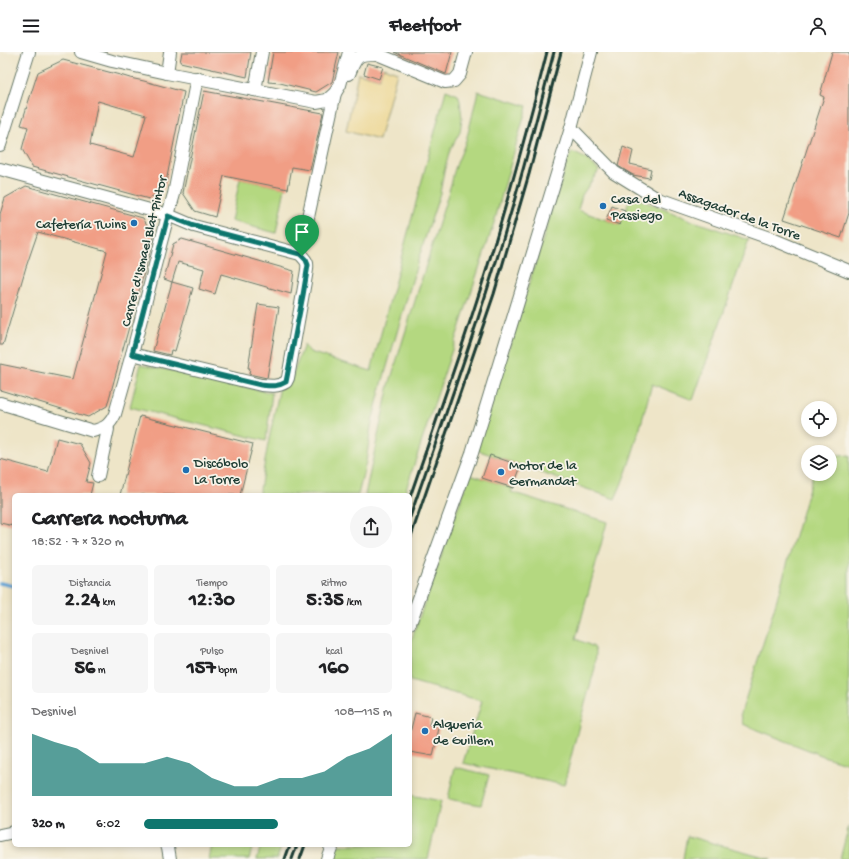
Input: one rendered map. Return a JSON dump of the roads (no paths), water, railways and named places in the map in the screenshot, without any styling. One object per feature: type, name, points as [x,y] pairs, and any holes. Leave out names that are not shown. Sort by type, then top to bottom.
[{"type":"street","points":[[0,145],[29,52]]},
{"type":"street","points":[[81,52],[112,61],[167,73],[316,102],[326,100],[338,89],[350,73],[357,57],[367,54],[380,54],[445,82],[454,81],[458,78],[466,52]]},
{"type":"street","points":[[167,73],[170,52]]},
{"type":"street","points":[[255,90],[262,52]]},
{"type":"street","points":[[300,254],[338,89],[349,52]]},
{"type":"street","points":[[412,618],[472,453],[571,128],[591,52]]},
{"type":"street","name":"Carrer d'Ismael Blat Pintor","points":[[98,476],[108,429],[106,426],[112,421],[115,414],[174,194],[197,78]]},
{"type":"street","name":"Assagador de la Torre","points":[[571,128],[614,172],[656,198],[772,239],[849,271]]},
{"type":"street","points":[[0,168],[168,216],[194,226],[300,254],[306,260],[308,265],[286,382],[281,385],[261,385],[132,354]]},
{"type":"street","points":[[0,403],[93,431],[106,426]]},
{"type":"street","points":[[0,835],[12,832]]},
{"type":"street","points":[[168,847],[170,859]]},
{"type":"street","points":[[327,859],[331,847]]},
{"type":"waterway","points":[[0,583],[12,586]]},
{"type":"railway","points":[[411,493],[458,358],[492,253],[520,156],[547,52]]},
{"type":"railway","points":[[412,511],[461,370],[497,259],[520,180],[554,52]]},
{"type":"railway","points":[[412,533],[494,294],[529,174],[561,52]]},
{"type":"railway","points":[[285,859],[289,847]]},
{"type":"railway","points":[[292,859],[296,847]]},
{"type":"railway","points":[[300,859],[304,847]]},
{"type":"place","name":"Casa del Passiego","points":[[603,206]]},
{"type":"place","name":"Cafetería Twins","points":[[134,223]]},
{"type":"place","name":"Discóbolo La Torre","points":[[186,470]]},
{"type":"place","name":"Motor de la Germandat","points":[[501,472]]},
{"type":"place","name":"Alqueria de Guillem","points":[[425,731]]}]
